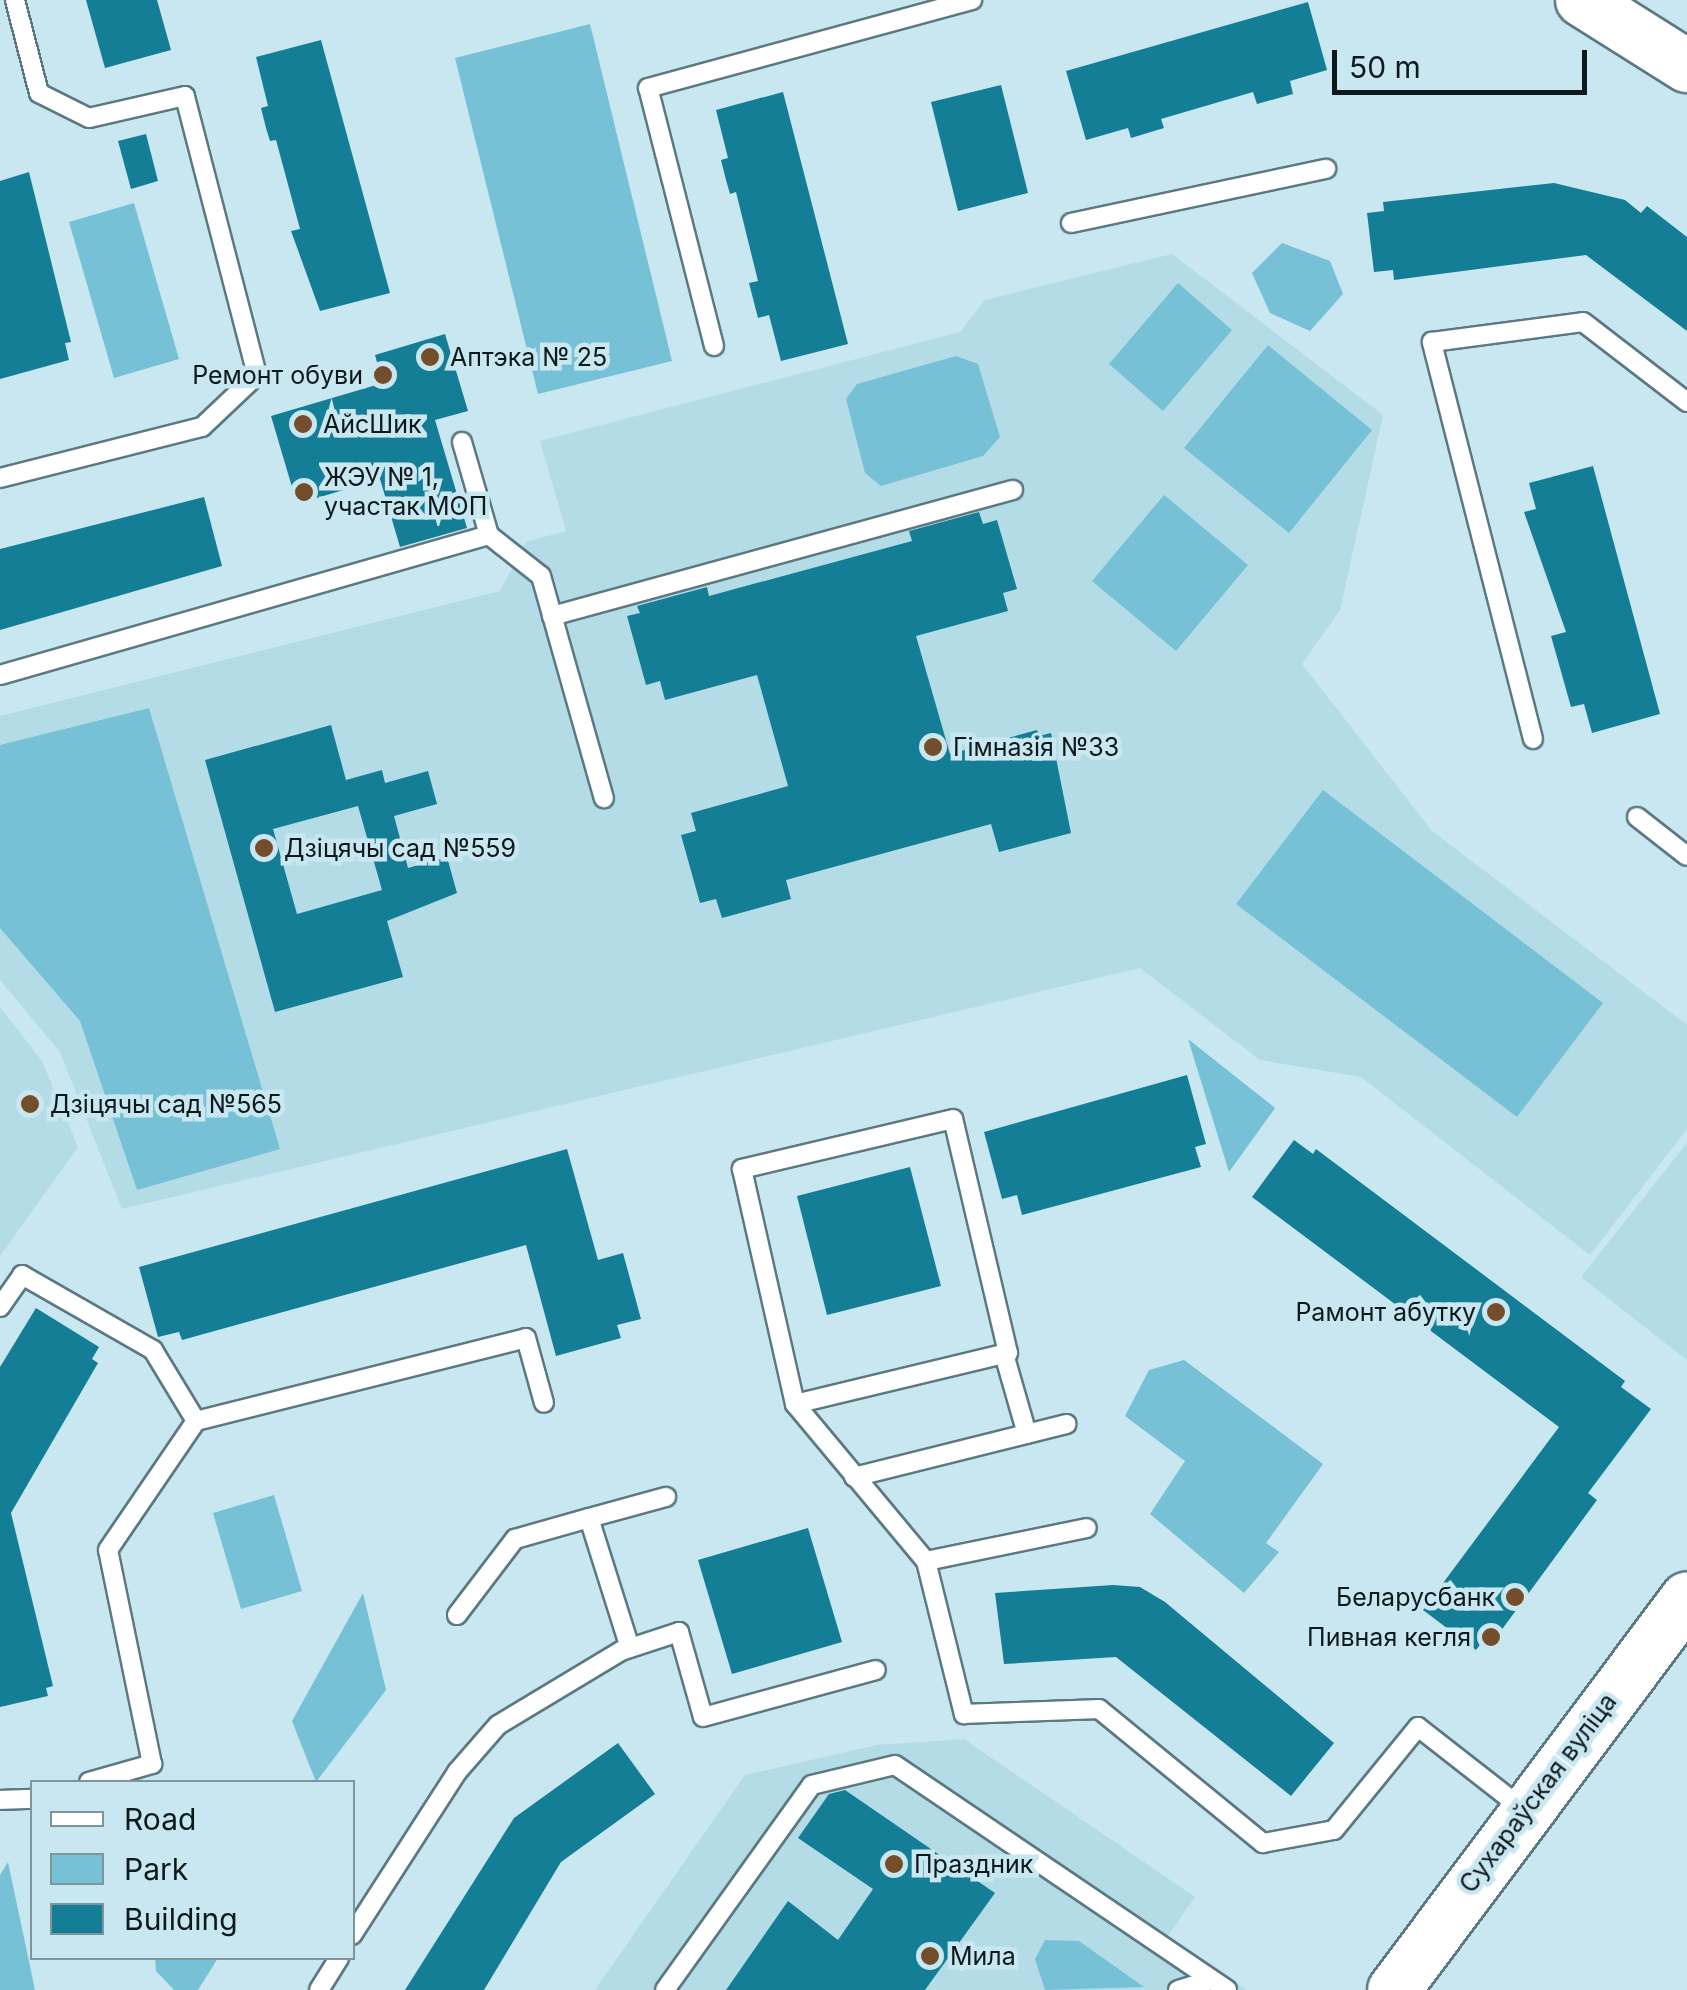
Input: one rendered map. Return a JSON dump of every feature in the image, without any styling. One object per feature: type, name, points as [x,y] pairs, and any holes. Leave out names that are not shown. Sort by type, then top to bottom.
[{"type":"main road","points":[[1582,0],[1687,66]]},
{"type":"main road","name":"Сухараўская вуліца","points":[[1407,1985],[1523,1810],[1687,1599]]},
{"type":"lane","points":[[0,478],[202,426],[256,375],[185,96],[90,118],[39,93],[14,0]]},
{"type":"lane","points":[[714,346],[648,88],[972,0]]},
{"type":"lane","points":[[1071,223],[1326,169]]},
{"type":"lane","points":[[1533,739],[1432,342],[1582,322],[1687,402]]},
{"type":"lane","points":[[462,442],[489,535],[541,576],[604,798]]},
{"type":"lane","points":[[552,616],[1013,490]]},
{"type":"lane","points":[[0,674],[489,535]]},
{"type":"lane","points":[[1637,817],[1687,856]]},
{"type":"lane","points":[[1028,1434],[1004,1354],[954,1119],[742,1169],[795,1404],[926,1561],[964,1714],[1099,1710],[1262,1842],[1334,1830],[1418,1727],[1523,1810]]},
{"type":"lane","points":[[0,1307],[22,1275],[153,1350],[196,1421]]},
{"type":"lane","points":[[96,1780],[152,1764],[108,1550],[196,1421],[526,1338],[544,1403]]},
{"type":"lane","points":[[795,1404],[1004,1354]]},
{"type":"lane","points":[[854,1477],[1067,1424]]},
{"type":"lane","points":[[457,1615],[515,1539],[666,1496]]},
{"type":"lane","points":[[590,1518],[630,1648]]},
{"type":"lane","points":[[926,1561],[1087,1528]]},
{"type":"lane","points":[[355,1930],[457,1772],[498,1724],[630,1648],[679,1632],[703,1717],[876,1670]]},
{"type":"lane","points":[[664,1990],[812,1785],[895,1765],[1219,1985]]},
{"type":"lane","points":[[0,1800],[30,1799]]},
{"type":"lane","points":[[318,1990],[338,1960]]},
{"type":"lane","points":[[1178,1990],[1219,1985]]},
{"type":"shaded area","name":"Гімназія №33","points":[[1172,254],[1383,415],[1340,610],[1302,664],[1432,831],[1687,1025],[1687,1129],[1590,1255],[1361,1077],[1260,1060],[1140,968],[122,1209],[60,1052],[0,980],[0,716],[500,591],[526,542],[566,531],[540,441],[960,332],[985,300]]},
{"type":"shaded area","name":"Дзіцячы сад №565","points":[[0,1007],[42,1061],[78,1147],[0,1256]]},
{"type":"shaded area","points":[[1687,1143],[1687,1360],[1581,1277]]},
{"type":"shaded area","points":[[964,1739],[1195,1897],[1167,1937],[1247,1990],[595,1990],[745,1775],[877,1745]]},
{"type":"green space","points":[[590,24],[672,361],[538,394],[455,58]]},
{"type":"green space","points":[[134,203],[179,359],[114,378],[69,222]]},
{"type":"green space","points":[[1282,243],[1330,261],[1343,294],[1310,331],[1270,313],[1252,273]]},
{"type":"green space","points":[[1178,283],[1232,330],[1163,411],[1109,364]]},
{"type":"green space","points":[[1268,345],[1372,430],[1289,533],[1184,448]]},
{"type":"green space","points":[[956,356],[978,364],[1000,437],[983,456],[881,486],[865,473],[846,399],[857,384]]},
{"type":"green space","points":[[1164,495],[1248,565],[1176,651],[1092,581]]},
{"type":"green space","points":[[149,708],[280,1149],[137,1190],[80,1021],[0,928],[0,745]]},
{"type":"green space","points":[[1323,790],[1603,1003],[1517,1117],[1236,904]]},
{"type":"green space","points":[[1188,1039],[1275,1108],[1229,1172]]},
{"type":"green space","points":[[1184,1360],[1323,1464],[1266,1543],[1279,1552],[1244,1593],[1150,1514],[1185,1461],[1125,1416],[1149,1370]]},
{"type":"green space","points":[[274,1495],[302,1591],[241,1609],[213,1513]]},
{"type":"green space","points":[[363,1593],[386,1690],[318,1780],[292,1721]]},
{"type":"green space","points":[[8,1862],[35,1990],[0,1990],[0,1875]]},
{"type":"green space","points":[[1045,1940],[1079,1941],[1144,1987],[1045,1990],[1035,1959]]},
{"type":"green space","points":[[155,1960],[217,1960],[198,1990],[174,1990],[156,1971]]},
{"type":"building","points":[[86,0],[157,0],[171,50],[105,68]]},
{"type":"building","points":[[1308,2],[1327,70],[1290,81],[1293,94],[1257,104],[1253,92],[1161,119],[1164,128],[1131,138],[1128,128],[1086,140],[1066,71]]},
{"type":"building","points":[[321,40],[390,293],[320,311],[291,231],[300,229],[276,140],[270,141],[266,128],[261,108],[268,106],[256,57]]},
{"type":"building","points":[[1001,85],[1028,193],[958,211],[931,102]]},
{"type":"building","points":[[783,92],[848,344],[781,361],[769,315],[758,318],[749,283],[758,281],[736,192],[730,194],[721,160],[728,158],[716,110]]},
{"type":"building","points":[[146,134],[158,181],[131,189],[118,141]]},
{"type":"building","points":[[29,172],[71,342],[65,343],[69,360],[0,379],[0,181]]},
{"type":"building","points":[[1554,183],[1625,200],[1641,213],[1647,206],[1687,237],[1687,331],[1586,255],[1394,280],[1393,270],[1374,272],[1367,213],[1384,211],[1383,202]]},
{"type":"building","name":"ЖЭУ № 1, участак МОП","points":[[445,334],[468,411],[435,420],[467,528],[400,547],[380,479],[297,504],[271,416],[383,383],[375,355]]},
{"type":"building","points":[[1593,466],[1660,714],[1592,733],[1584,704],[1571,707],[1551,636],[1566,632],[1524,512],[1536,509],[1529,483]]},
{"type":"building","points":[[204,497],[222,566],[0,630],[0,549]]},
{"type":"building","points":[[979,512],[983,524],[997,520],[1017,589],[1003,593],[1008,611],[916,636],[950,754],[1037,730],[1039,736],[1051,733],[1071,833],[999,852],[991,824],[786,880],[791,899],[722,918],[716,899],[700,903],[681,835],[696,831],[691,813],[788,786],[757,675],[665,700],[660,681],[646,685],[627,616],[640,613],[637,606],[707,587],[709,596],[912,541],[909,531]]},
{"type":"building","points":[[331,725],[346,780],[382,770],[385,783],[428,771],[437,804],[394,816],[408,868],[447,857],[457,893],[387,921],[403,977],[275,1012],[205,760]],"holes":[[[358,806],[382,890],[297,914],[273,829]]]},
{"type":"building","points":[[1187,1075],[1206,1144],[1195,1147],[1201,1167],[1022,1215],[1017,1195],[1002,1199],[984,1132]]},
{"type":"building","points":[[1294,1140],[1313,1154],[1316,1149],[1625,1381],[1621,1387],[1651,1409],[1588,1493],[1597,1500],[1492,1643],[1485,1638],[1476,1650],[1423,1610],[1559,1427],[1252,1197]]},
{"type":"building","points":[[567,1149],[598,1260],[623,1253],[641,1319],[617,1325],[621,1338],[556,1356],[526,1245],[182,1340],[179,1332],[158,1337],[139,1267]]},
{"type":"building","points":[[910,1167],[941,1286],[827,1315],[797,1196]]},
{"type":"building","points":[[36,1308],[99,1347],[92,1359],[98,1363],[11,1513],[53,1686],[46,1688],[48,1696],[0,1707],[0,1367]]},
{"type":"building","points":[[808,1528],[842,1642],[732,1674],[698,1560]]},
{"type":"building","points":[[1113,1585],[1140,1587],[1165,1602],[1334,1743],[1291,1796],[1116,1657],[1004,1664],[995,1593]]},
{"type":"building","points":[[618,1743],[655,1794],[561,1862],[484,1990],[405,1990],[514,1818]]},
{"type":"building","name":"Праздник","points":[[845,1790],[995,1893],[925,1990],[726,1990],[788,1901],[838,1940],[873,1889],[798,1838],[829,1794]]},
{"type":"place","name":"Аптэка № 25","points":[[430,357]]},
{"type":"place","name":"Ремонт обуви","points":[[383,375]]},
{"type":"place","name":"АйсШик","points":[[303,424]]},
{"type":"place","name":"ЖЭУ № 1, участак МОП","points":[[304,492]]},
{"type":"place","name":"Гімназія №33","points":[[933,747]]},
{"type":"place","name":"Дзіцячы сад №559","points":[[264,848]]},
{"type":"place","name":"Дзіцячы сад №565","points":[[30,1104]]},
{"type":"place","name":"Рамонт абутку","points":[[1496,1312]]},
{"type":"place","name":"Беларусбанк","points":[[1515,1597]]},
{"type":"place","name":"Пивная кегля","points":[[1491,1637]]},
{"type":"place","name":"Праздник","points":[[894,1864]]},
{"type":"place","name":"Мила","points":[[930,1956]]}]
